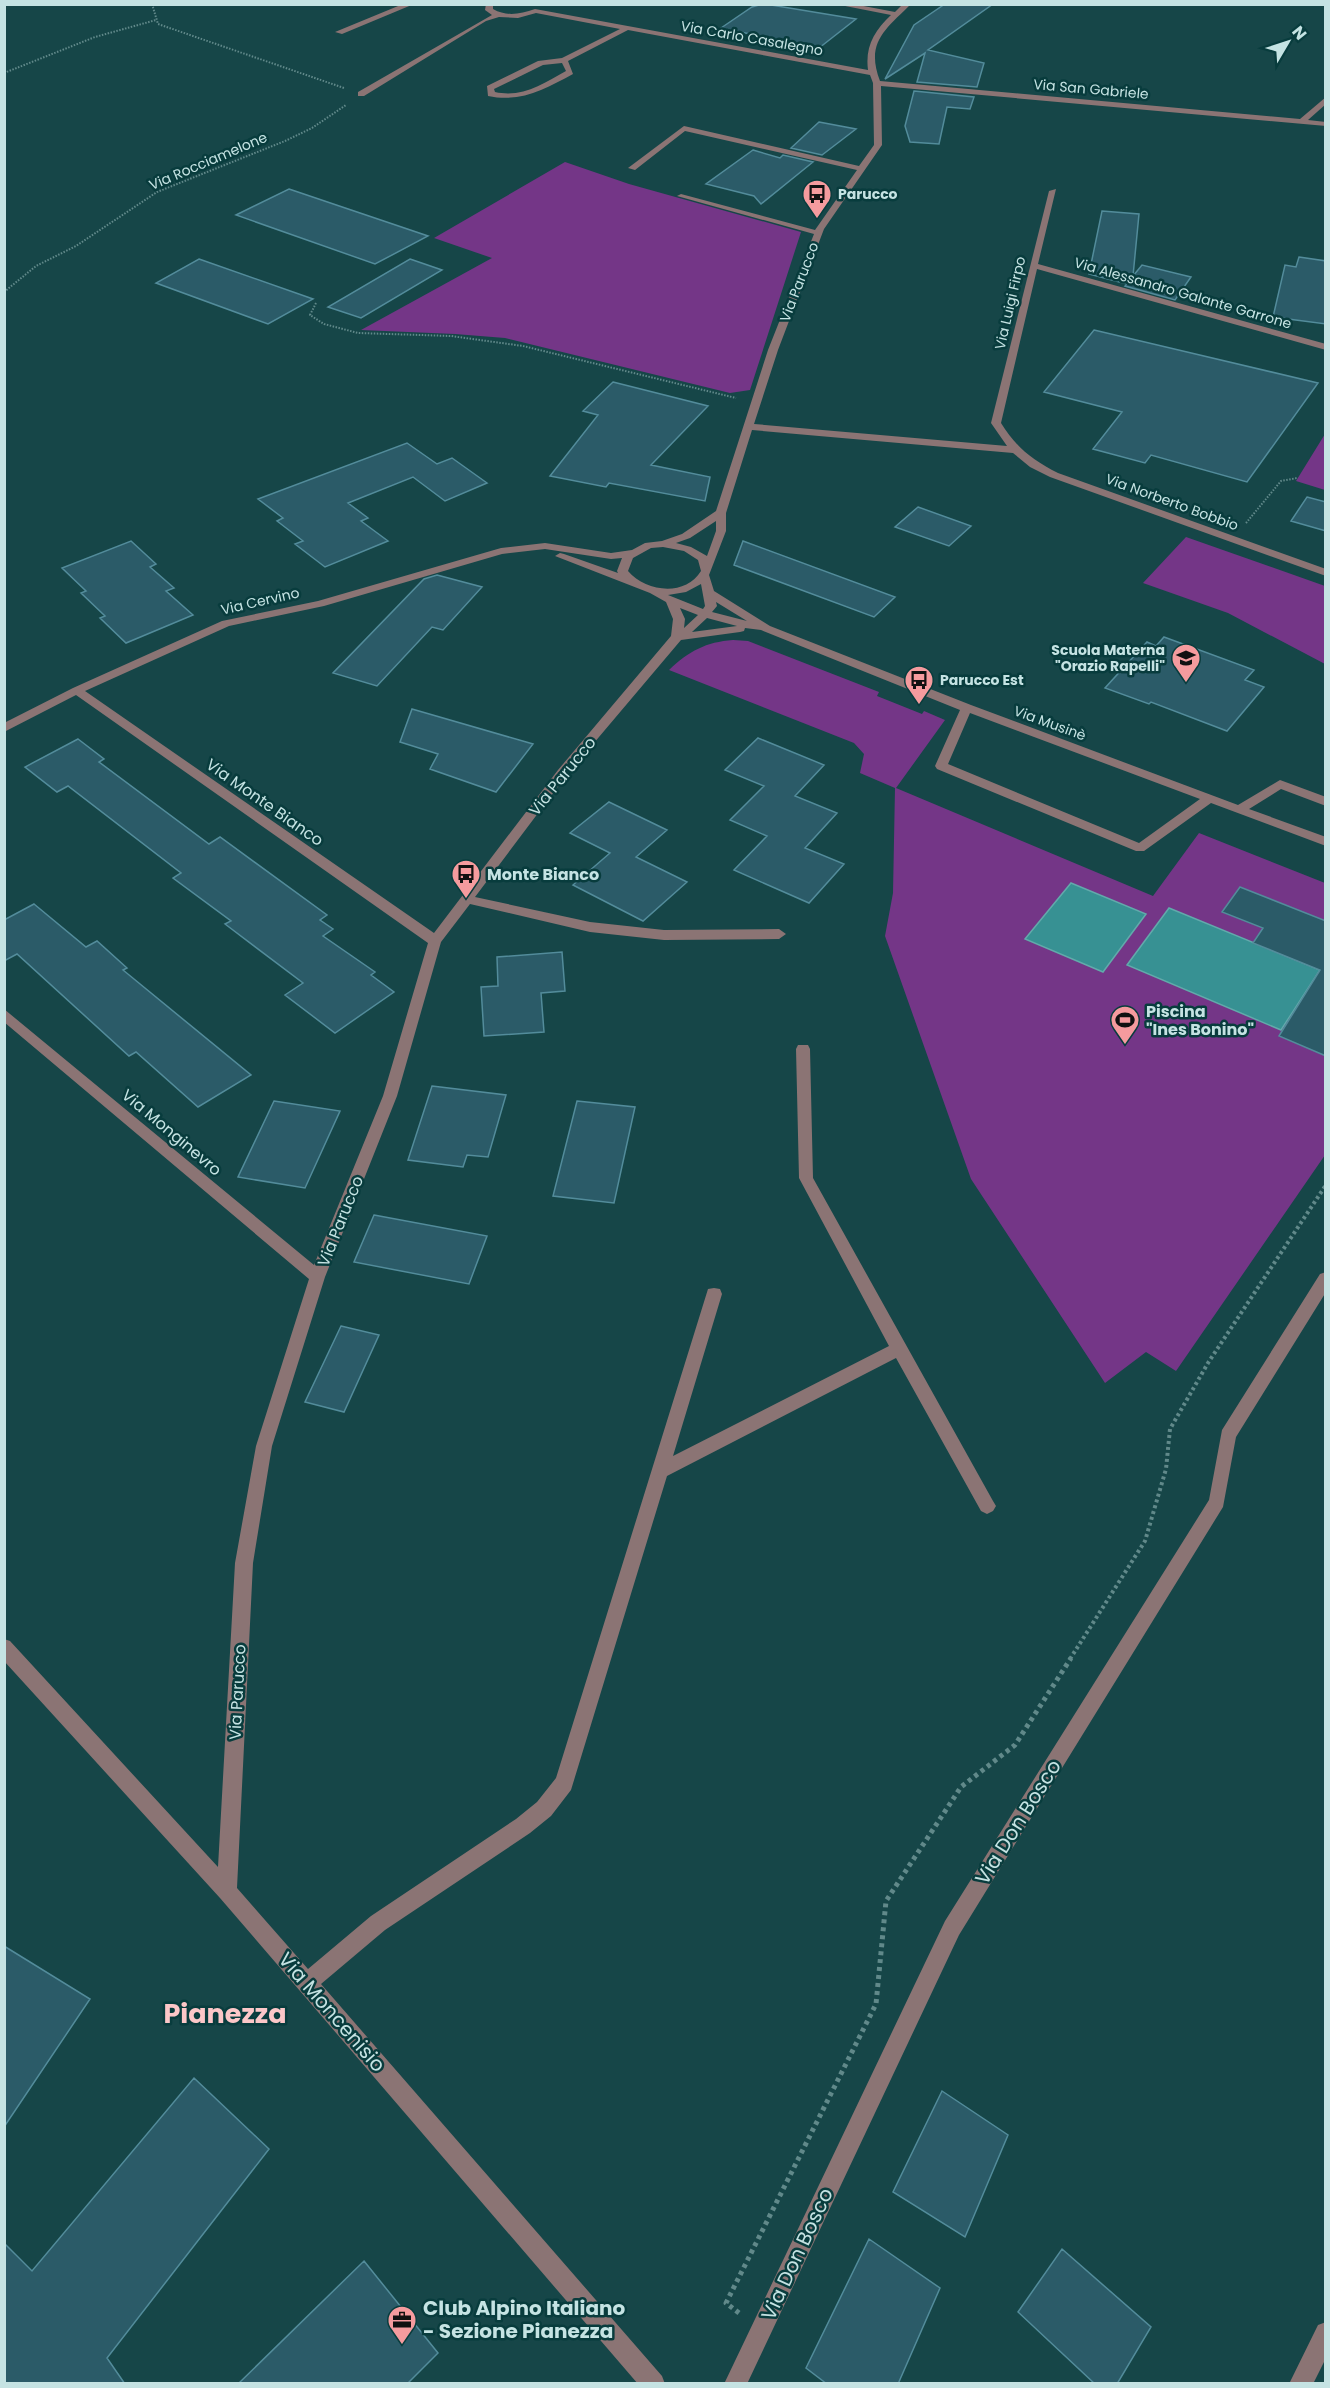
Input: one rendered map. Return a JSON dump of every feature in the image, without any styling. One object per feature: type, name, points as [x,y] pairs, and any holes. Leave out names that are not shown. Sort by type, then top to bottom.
[{"type":"street","points":[[339,32],[411,4]]},
{"type":"street","points":[[361,94],[497,15],[489,10],[490,4]]},
{"type":"street","points":[[838,4],[896,14]]},
{"type":"street","name":"Via Parucco","points":[[705,572],[721,531],[721,513],[773,351],[818,233],[878,145],[877,83],[872,73],[871,49],[879,30],[908,4]]},
{"type":"street","name":"Via Carlo Casalegno","points":[[497,15],[518,16],[535,8],[627,28],[872,73]]},
{"type":"street","points":[[564,60],[570,72],[522,97],[504,98],[491,94],[490,88],[541,63],[564,60],[627,28]]},
{"type":"street","name":"Via San Gabriele","points":[[877,83],[1326,124]]},
{"type":"street","points":[[1302,122],[1326,99]]},
{"type":"street","points":[[632,168],[684,128],[862,169]]},
{"type":"street","name":"Via Luigi Firpo","points":[[996,423],[1053,191]]},
{"type":"street","points":[[681,196],[818,233]]},
{"type":"street","name":"Via Alessandro Galante Garrone","points":[[1033,265],[1326,347]]},
{"type":"street","name":"Via Norberto Bobbio","points":[[996,423],[1014,450],[1032,465],[1054,475],[1326,573]]},
{"type":"street","points":[[749,427],[1014,450]]},
{"type":"street","points":[[663,544],[686,536],[721,513]]},
{"type":"street","points":[[705,615],[711,606],[705,562],[691,549],[663,544],[649,545],[632,553],[623,563],[622,571],[632,582],[644,588],[705,615],[728,622],[766,628]]},
{"type":"street","name":"Via Cervino","points":[[4,728],[77,690],[226,622],[320,604],[501,550],[545,546],[594,555],[611,556],[632,553]]},
{"type":"street","name":"Via Cervino","points":[[501,550],[533,550],[553,554],[632,582]]},
{"type":"street","points":[[644,588],[670,591],[682,589],[694,584],[705,572]]},
{"type":"street","points":[[709,592],[766,628]]},
{"type":"street","points":[[671,600],[679,619],[677,638],[729,630],[766,628]]},
{"type":"street","name":"Via Parucco","points":[[227,1891],[244,1563],[264,1446],[317,1277],[390,1096],[435,941],[562,773],[677,638],[694,627],[705,615]]},
{"type":"street","name":"Via Musinè","points":[[766,628],[966,708],[1326,842]]},
{"type":"street","name":"Via Monte Bianco","points":[[77,690],[435,941]]},
{"type":"street","points":[[966,708],[941,766],[1140,848],[1210,798]]},
{"type":"street","points":[[1240,809],[1280,784],[1326,802]]},
{"type":"street","points":[[466,899],[601,928],[664,935],[779,934]]},
{"type":"street","name":"Via Monginevro","points":[[4,1014],[317,1277]]},
{"type":"street","points":[[803,1049],[806,1178],[987,1506]]},
{"type":"street","name":"Via Don Bosco","points":[[735,2384],[952,1928],[1217,1502],[1228,1435],[1326,1278]]},
{"type":"street","points":[[307,1983],[378,1923],[523,1826],[543,1809],[564,1783],[714,1294]]},
{"type":"street","points":[[660,1471],[899,1349]]},
{"type":"street","name":"Via Moncenisio","points":[[4,1647],[227,1891],[654,2384]]},
{"type":"street","points":[[1300,2384],[1326,2333]]},
{"type":"path","points":[[152,4],[158,24],[167,28],[361,94]]},
{"type":"path","points":[[4,73],[95,37],[156,20]]},
{"type":"path","name":"Via Rocciamelone","points":[[4,292],[36,266],[76,246],[157,192],[285,141],[312,128],[361,94]]},
{"type":"path","points":[[316,303],[310,315],[321,325],[342,330],[502,341],[757,402]]},
{"type":"path","points":[[1232,540],[1281,481],[1297,478]]},
{"type":"path","points":[[761,2329],[726,2303],[876,2004],[886,1901],[961,1787],[1015,1745],[1144,1541],[1166,1469],[1170,1429],[1208,1363],[1326,1185]]},
{"type":"shaded area","points":[[565,162],[629,184],[801,232],[750,390],[730,393],[505,338],[361,330],[492,258],[434,238]]},
{"type":"shaded area","points":[[1325,434],[1325,490],[1296,481]]},
{"type":"shaded area","points":[[1186,537],[1325,586],[1325,664],[1228,613],[1143,583]]},
{"type":"shaded area","name":"Piscina \"Ines Bonino\"","points":[[733,640],[748,641],[879,692],[877,696],[922,714],[924,711],[945,720],[896,788],[1153,896],[1199,833],[1325,883],[1325,1155],[1176,1371],[1146,1352],[1105,1383],[971,1179],[885,936],[893,893],[895,788],[860,773],[864,754],[854,743],[669,670],[698,649],[714,643]]},
{"type":"water","points":[[1071,883],[1146,914],[1103,972],[1025,939]]},
{"type":"water","points":[[1169,908],[1320,970],[1281,1030],[1127,965]]},
{"type":"building","points":[[945,4],[993,4],[928,50],[984,63],[977,87],[917,82],[925,53],[885,79],[914,25]]},
{"type":"building","points":[[759,5],[856,19],[819,48],[721,28],[752,7]]},
{"type":"building","points":[[914,91],[974,97],[970,109],[947,107],[939,144],[910,142],[905,126]]},
{"type":"building","points":[[819,122],[856,129],[822,155],[791,148]]},
{"type":"building","points":[[753,150],[780,158],[783,155],[813,162],[761,204],[754,196],[706,184]]},
{"type":"building","points":[[289,189],[428,236],[375,264],[236,215]]},
{"type":"building","points":[[1102,211],[1139,214],[1133,276],[1142,265],[1191,277],[1175,300],[1089,274]]},
{"type":"building","points":[[1299,257],[1326,261],[1326,324],[1273,317],[1285,265],[1296,267]]},
{"type":"building","points":[[199,259],[313,299],[268,324],[156,283]]},
{"type":"building","points":[[410,259],[442,270],[361,318],[328,307]]},
{"type":"building","points":[[1094,330],[1318,383],[1247,482],[1151,455],[1145,463],[1093,449],[1122,412],[1044,392]]},
{"type":"building","points":[[613,382],[708,406],[651,465],[710,477],[705,501],[609,483],[606,487],[550,476],[598,415],[583,411]]},
{"type":"building","points":[[407,443],[437,464],[452,458],[487,483],[445,501],[413,477],[348,503],[368,518],[361,521],[388,541],[325,567],[295,544],[303,541],[277,521],[283,518],[258,499]]},
{"type":"building","points":[[1307,497],[1326,502],[1326,531],[1291,521]]},
{"type":"building","points":[[918,507],[971,526],[949,546],[895,527]]},
{"type":"building","points":[[131,541],[156,564],[150,567],[174,588],[166,591],[193,615],[126,643],[100,618],[105,616],[81,593],[86,591],[62,568]]},
{"type":"building","points":[[743,541],[895,597],[874,617],[734,565]]},
{"type":"building","points":[[437,575],[482,587],[443,630],[432,627],[377,686],[333,673],[424,579]]},
{"type":"building","points":[[1164,637],[1254,670],[1245,680],[1264,687],[1227,731],[1151,702],[1149,704],[1105,688],[1147,642],[1156,646]]},
{"type":"building","points":[[412,709],[533,744],[496,792],[430,769],[438,754],[400,742]]},
{"type":"building","points":[[758,738],[824,765],[795,796],[837,813],[805,848],[844,864],[809,903],[734,870],[767,836],[730,820],[764,786],[725,770]]},
{"type":"building","points":[[78,739],[104,759],[99,762],[209,844],[220,837],[327,915],[320,920],[333,929],[323,936],[375,972],[371,975],[394,992],[335,1033],[285,995],[303,983],[225,924],[231,921],[173,878],[181,873],[68,786],[57,792],[25,767]]},
{"type":"building","points":[[609,802],[667,830],[636,857],[687,882],[643,921],[573,885],[610,853],[570,833]]},
{"type":"building","points":[[1240,887],[1326,921],[1326,1056],[1279,1036],[1320,970],[1253,943],[1263,928],[1222,912]]},
{"type":"building","points":[[34,904],[86,947],[97,941],[127,968],[123,970],[251,1075],[198,1107],[136,1052],[129,1056],[17,954],[4,961],[4,920]]},
{"type":"building","points":[[562,952],[565,991],[541,993],[544,1032],[484,1036],[481,987],[498,986],[497,957]]},
{"type":"building","points":[[432,1086],[506,1095],[488,1157],[467,1155],[463,1167],[408,1160]]},
{"type":"building","points":[[274,1101],[340,1111],[305,1188],[238,1177]]},
{"type":"building","points":[[577,1101],[635,1107],[614,1203],[553,1196]]},
{"type":"building","points":[[374,1215],[487,1236],[469,1284],[354,1262]]},
{"type":"building","points":[[341,1326],[379,1335],[344,1412],[305,1402]]},
{"type":"building","points":[[4,1946],[90,1999],[4,2127]]},
{"type":"building","points":[[194,2078],[269,2149],[107,2358],[125,2384],[4,2384],[4,2243],[32,2271]]},
{"type":"building","points":[[942,2091],[1008,2135],[965,2237],[893,2192]]},
{"type":"building","points":[[869,2239],[940,2288],[898,2384],[827,2384],[806,2368]]},
{"type":"building","points":[[1062,2249],[1151,2327],[1117,2384],[1095,2384],[1018,2312]]},
{"type":"building","points":[[364,2261],[438,2353],[407,2384],[238,2384]]},
{"type":"place","name":"Parucco","points":[[817,220]]},
{"type":"place","name":"Scuola Materna \"Orazio Rapelli\"","points":[[1186,684]]},
{"type":"place","name":"Parucco Est","points":[[919,706]]},
{"type":"place","name":"Monte Bianco","points":[[466,900]]},
{"type":"place","name":"Piscina \"Ines Bonino\"","points":[[1125,1046]]},
{"type":"place","name":"Club Alpino Italiano - Sezione Pianezza","points":[[402,2346]]},
{"type":"district","name":"Pianezza","points":[[225,2014]]}]
